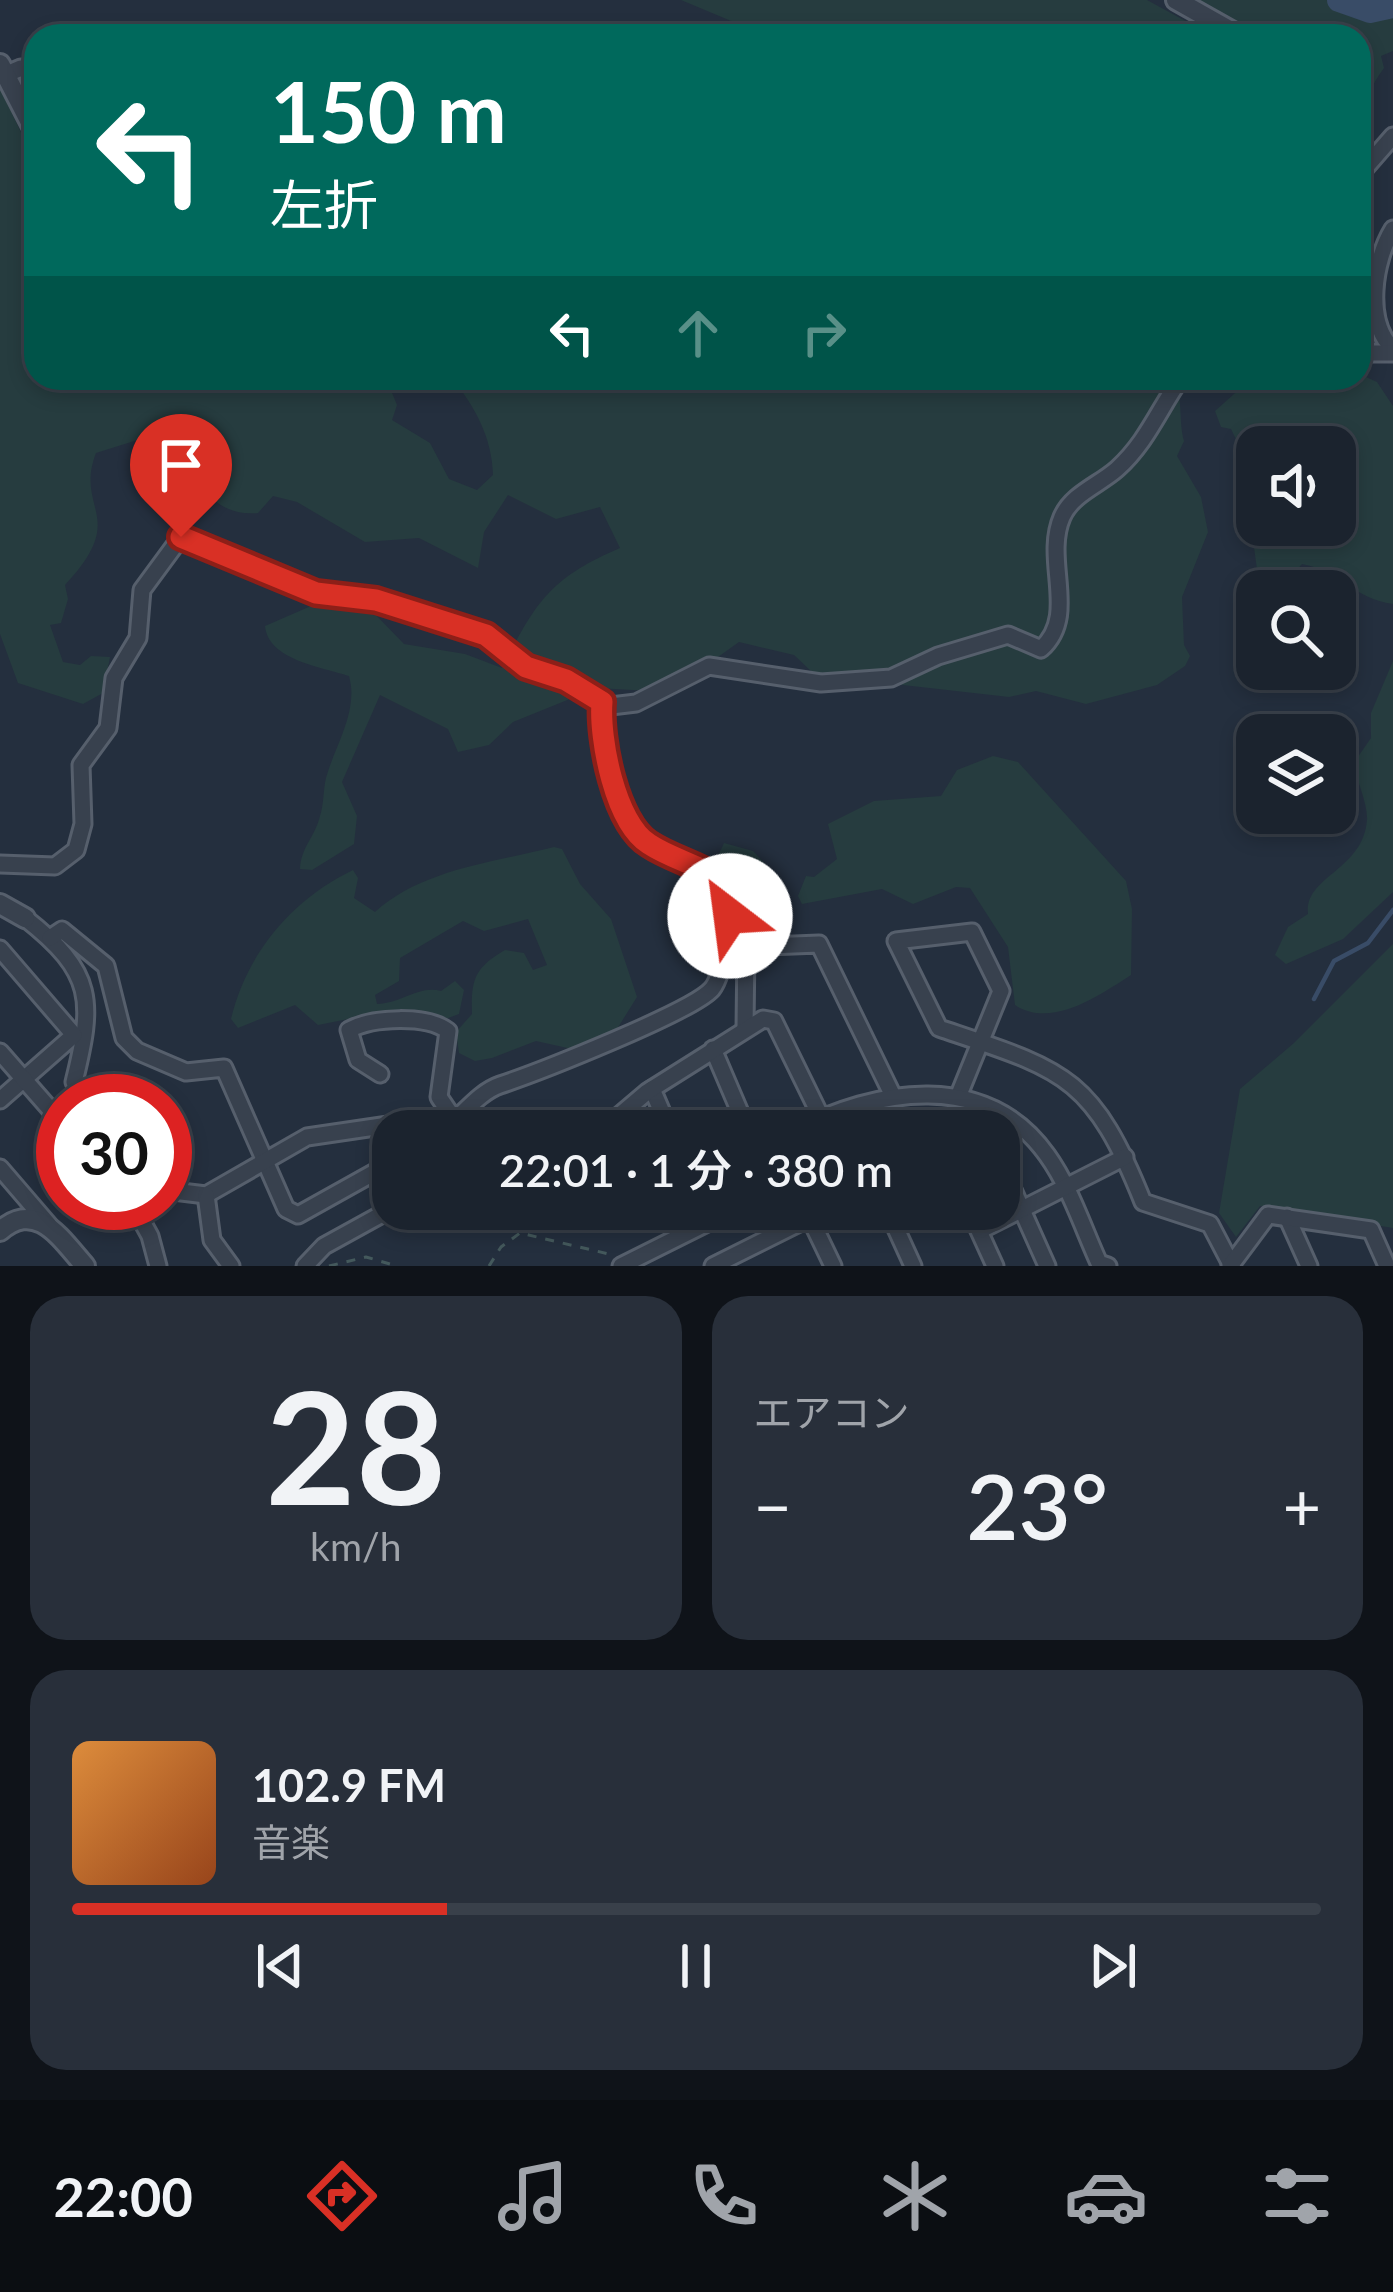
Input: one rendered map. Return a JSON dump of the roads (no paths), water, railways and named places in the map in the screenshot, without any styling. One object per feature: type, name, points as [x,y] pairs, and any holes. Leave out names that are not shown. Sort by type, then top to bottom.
[{"type":"street","points":[[1176,0],[1219,24]]},
{"type":"street","points":[[4,69],[24,110]]},
{"type":"street","points":[[1371,161],[1393,136]]},
{"type":"street","points":[[1393,229],[1376,280],[1379,328],[1393,351]]},
{"type":"street","points":[[0,864],[55,866],[76,850],[83,824],[82,765],[108,728],[113,678],[138,638],[142,590],[181,537],[316,593],[376,600],[486,635],[526,667],[566,680],[602,702],[636,703],[709,666],[821,683],[891,678],[970,644],[1008,635],[1041,650],[1060,624],[1054,553],[1061,518],[1072,502],[1118,469],[1162,416],[1175,390]]},
{"type":"street","points":[[472,1110],[495,1088],[524,1082],[674,1012],[711,991],[718,979],[730,916],[726,889],[698,866],[639,836],[603,752],[598,732],[602,702]]},
{"type":"street","points":[[0,904],[50,938],[77,970],[88,1001],[88,1035],[76,1074]]},
{"type":"street","points":[[50,938],[62,930],[106,966],[124,1038],[137,1051],[186,1072],[224,1068],[286,1209],[298,1215],[372,1174]]},
{"type":"street","points":[[958,1097],[981,1041],[1001,991],[972,932],[896,941],[939,1028],[981,1041],[1039,1061],[1076,1087],[1100,1111],[1143,1202],[1210,1224],[1231,1265],[1268,1214],[1371,1230],[1387,1266]]},
{"type":"street","points":[[745,1029],[746,946],[819,944],[892,1094]]},
{"type":"street","points":[[0,949],[74,1035],[0,1100]]},
{"type":"street","points":[[627,1110],[763,1019],[774,1022],[818,1110]]},
{"type":"street","points":[[380,1074],[358,1060],[350,1030],[374,1023],[437,1022],[448,1031],[439,1096],[445,1110]]},
{"type":"street","points":[[713,1049],[739,1110]]},
{"type":"street","points":[[0,1052],[36,1093]]},
{"type":"street","points":[[652,1089],[661,1110]]},
{"type":"street","points":[[843,1110],[892,1094],[958,1097],[1002,1114],[1043,1150],[1099,1263],[1108,1266]]},
{"type":"street","points":[[192,1194],[206,1196],[323,1132],[372,1126]]},
{"type":"street","points":[[1022,1210],[1125,1157]]},
{"type":"street","points":[[0,1168],[36,1210]]},
{"type":"street","points":[[206,1196],[212,1240],[231,1266]]},
{"type":"street","points":[[4,1228],[31,1204]]},
{"type":"street","points":[[1020,1207],[1047,1266]]},
{"type":"street","points":[[1286,1217],[1309,1266]]},
{"type":"street","points":[[4,1228],[36,1219]]},
{"type":"street","points":[[305,1266],[316,1252],[372,1220]]},
{"type":"street","points":[[54,1230],[85,1266]]},
{"type":"street","points":[[147,1230],[158,1266]]},
{"type":"street","points":[[620,1261],[689,1230]]},
{"type":"street","points":[[713,1266],[750,1258],[786,1230]]},
{"type":"street","points":[[816,1230],[833,1266]]},
{"type":"street","points":[[897,1230],[913,1266]]},
{"type":"street","points":[[981,1230],[995,1266]]},
{"type":"waterway","points":[[1339,0],[1370,11],[1393,6]]},
{"type":"waterway","points":[[1314,999],[1334,961],[1368,943],[1393,910]]}]
